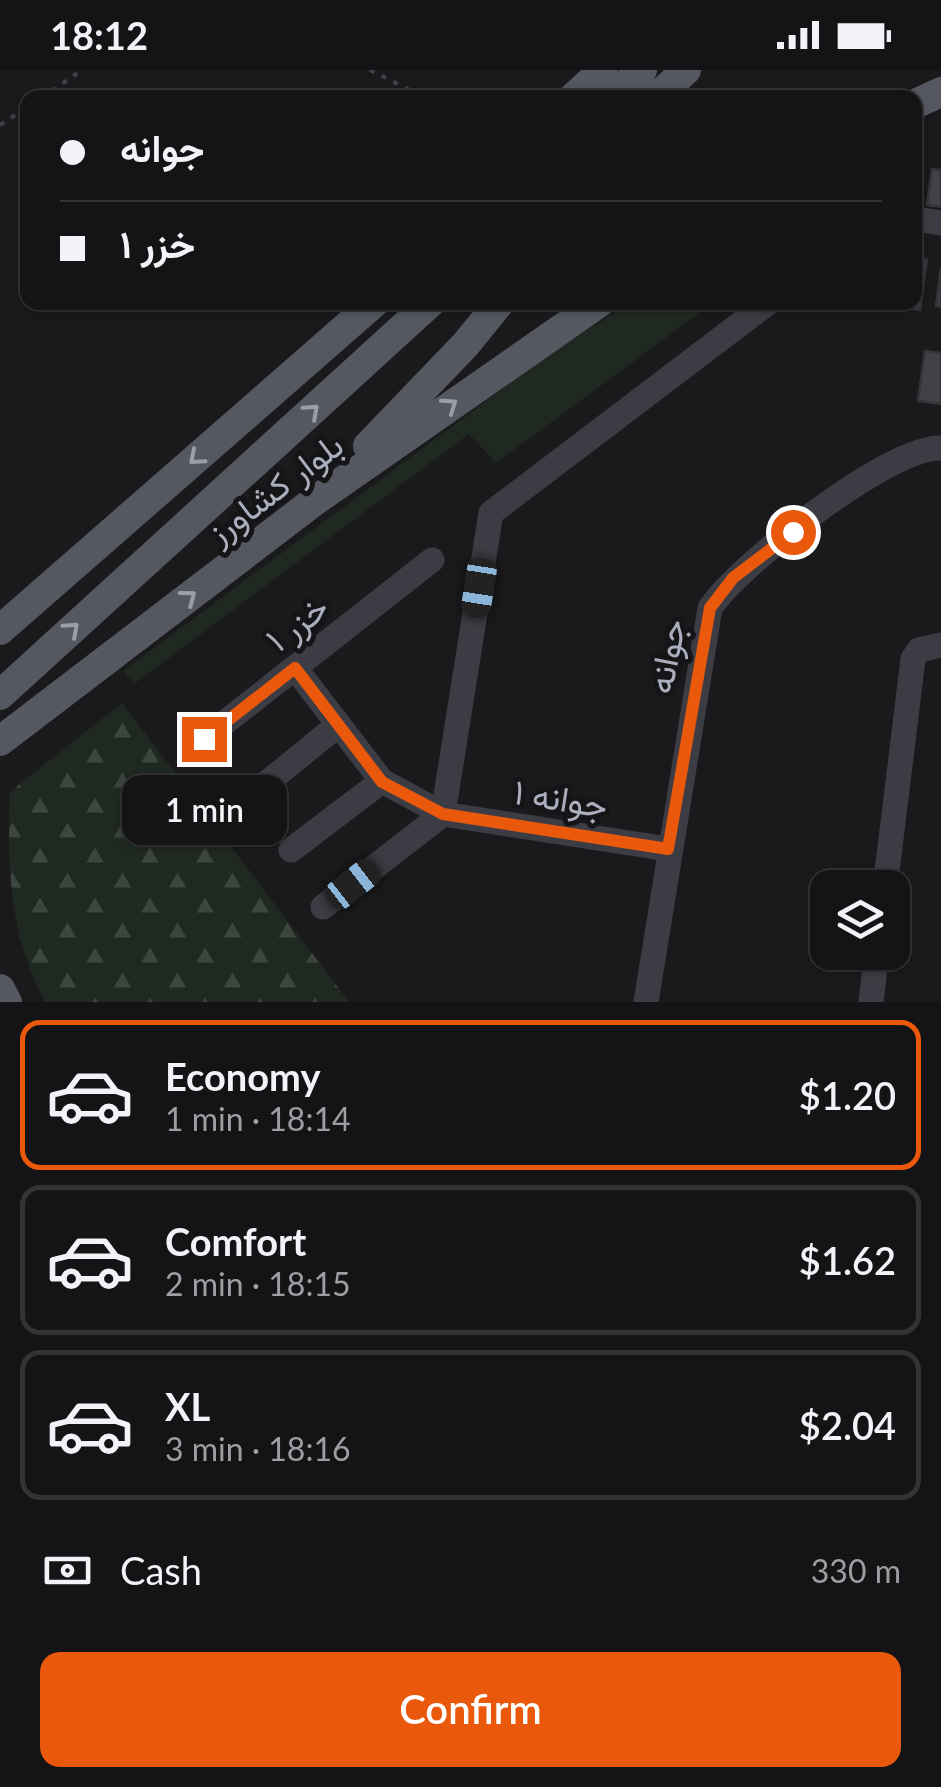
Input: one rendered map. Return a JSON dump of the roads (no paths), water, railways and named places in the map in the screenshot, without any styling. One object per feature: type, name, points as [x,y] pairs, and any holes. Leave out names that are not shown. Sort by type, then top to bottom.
[{"type":"main road","points":[[582,90],[603,70]]},
{"type":"main road","points":[[620,90],[642,70]]},
{"type":"main road","points":[[665,90],[686,70]]},
{"type":"main road","points":[[677,90],[694,70]]},
{"type":"main road","name":"بلوار کشاورز","points":[[0,630],[367,310]]},
{"type":"main road","name":"بلوار کشاورز","points":[[0,695],[422,310]]},
{"type":"main road","points":[[314,502],[466,344],[494,310]]},
{"type":"main road","name":"بلوار کشاورز","points":[[0,741],[314,502],[589,310]]},
{"type":"main road","points":[[0,989],[6,1002]]},
{"type":"street","points":[[323,907],[443,814],[490,514],[758,310]]},
{"type":"street","name":"جوانه","points":[[646,1002],[704,625],[716,599],[733,578],[884,464],[906,454],[941,448]]},
{"type":"street","name":"خزر ۱","points":[[204,739],[432,560]]},
{"type":"street","points":[[887,870],[913,659],[920,650],[941,645]]},
{"type":"street","points":[[291,850],[382,782],[295,668]]},
{"type":"street","points":[[252,795],[338,726]]},
{"type":"street","name":"جوانه ۱","points":[[382,782],[443,814],[668,849]]},
{"type":"street","points":[[871,1002],[875,970]]}]
